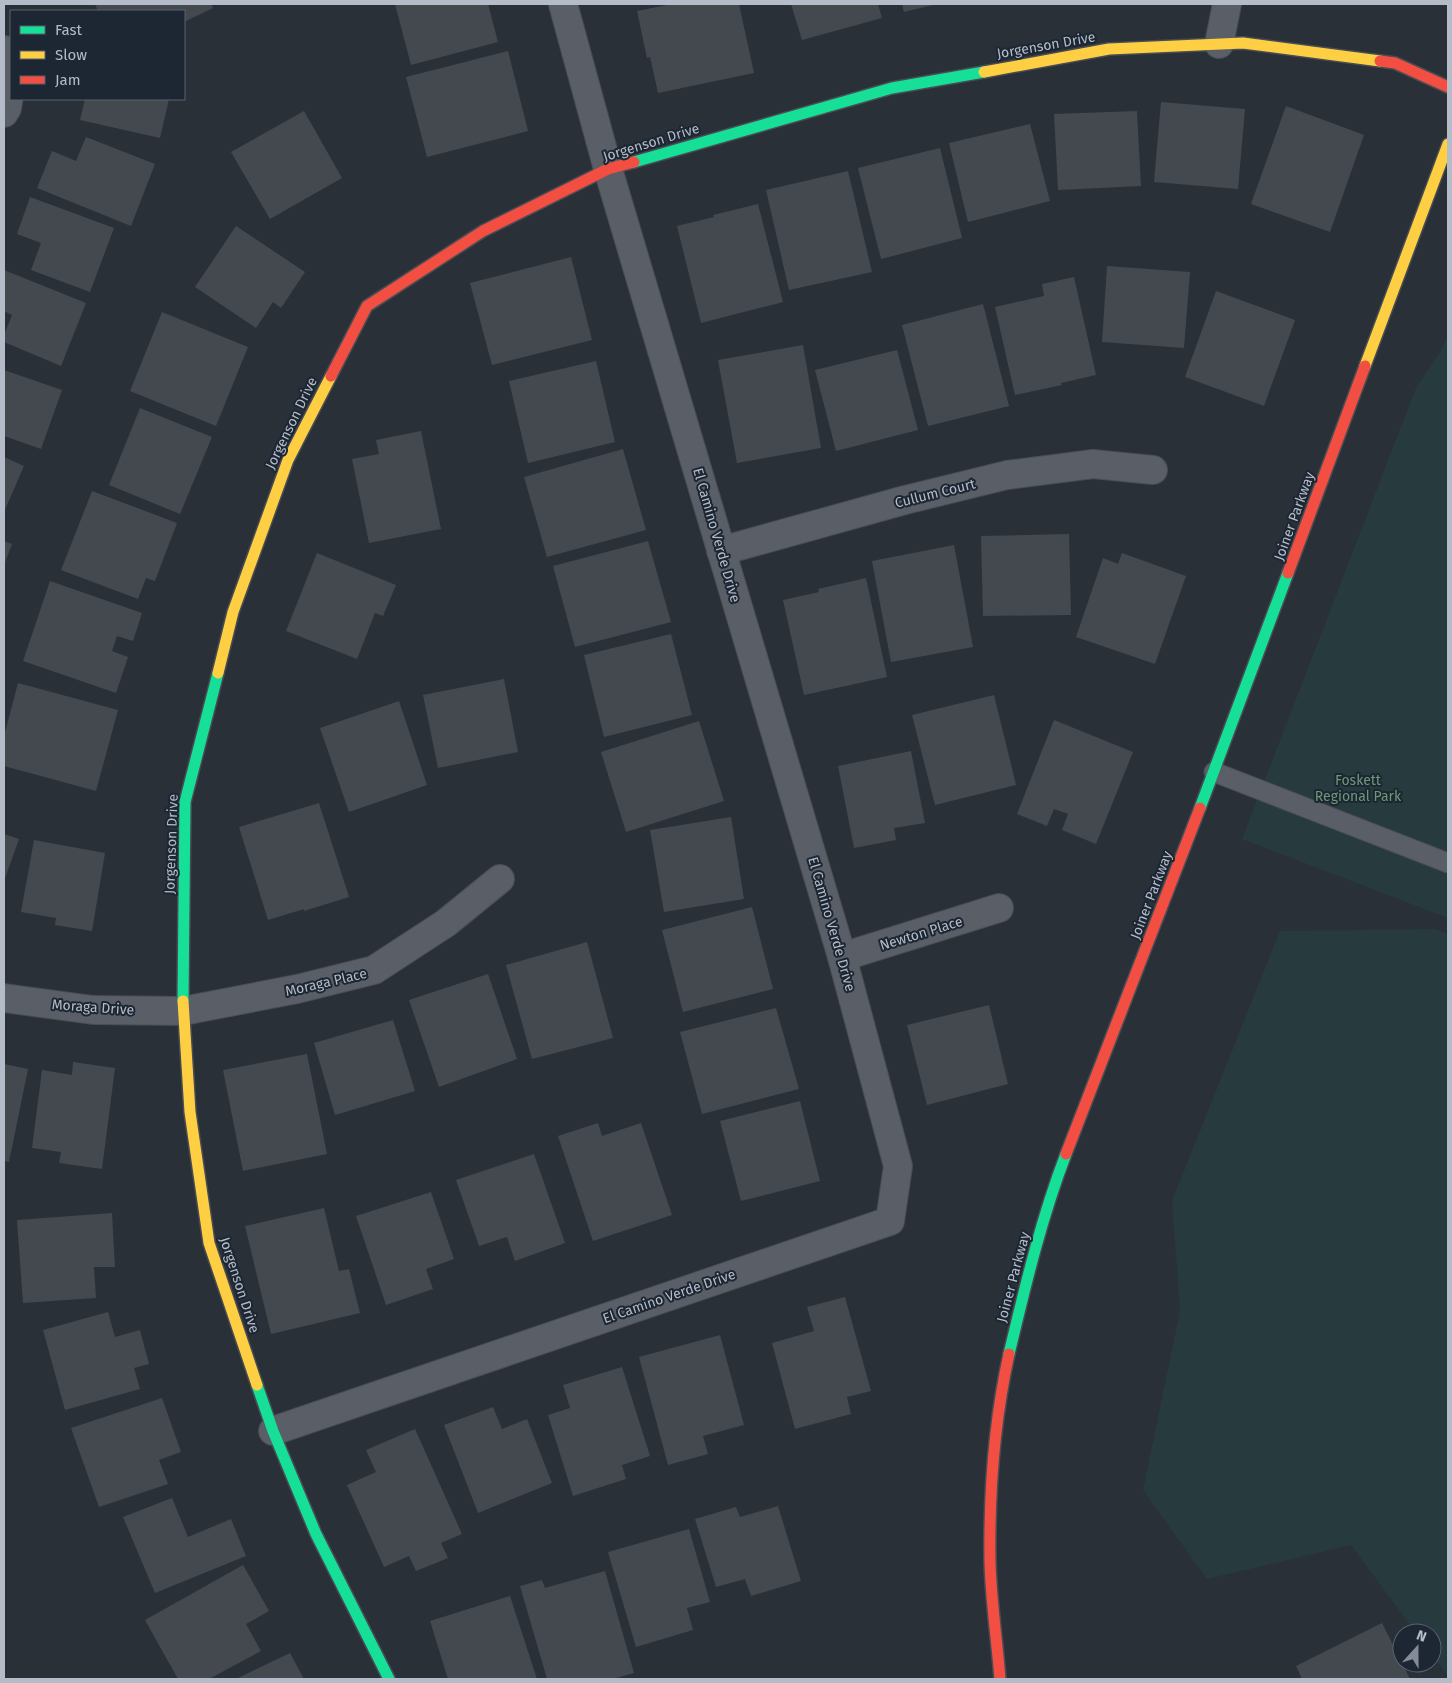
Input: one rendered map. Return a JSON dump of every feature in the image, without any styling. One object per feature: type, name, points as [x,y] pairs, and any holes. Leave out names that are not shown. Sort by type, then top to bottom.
[{"type":"street","name":"El Camino Verde Drive","points":[[273,1432],[890,1221],[898,1166],[842,957],[608,169],[563,4]]},
{"type":"street","points":[[1219,44],[1227,4]]},
{"type":"street","name":"Jorgenson Drive","points":[[389,1679],[316,1534],[273,1432],[210,1243],[190,1112],[183,1011],[185,802],[233,612],[288,460],[367,306],[483,231],[608,169],[892,88],[1109,49],[1243,43],[1395,63],[1448,88]]},
{"type":"street","points":[[4,50],[10,61]]},
{"type":"street","points":[[4,113],[7,108],[10,88]]},
{"type":"street","name":"Joiner Parkway","points":[[1000,1679],[990,1563],[991,1480],[1003,1382],[1024,1292],[1052,1192],[1214,772],[1448,144]]},
{"type":"street","name":"Cullum Court","points":[[721,551],[905,500],[1007,475],[1093,464],[1153,470]]},
{"type":"street","name":"Moraga Place","points":[[183,1011],[297,990],[374,970],[446,923],[500,879]]},
{"type":"street","name":"Newton Place","points":[[842,957],[999,908]]},
{"type":"street","name":"Moraga Drive","points":[[4,998],[93,1010],[183,1011]]},
{"type":"lane","points":[[1214,772],[1448,863]]},
{"type":"green space","name":"Foskett Regional Park","points":[[1448,335],[1448,918],[1242,839],[1416,388],[1442,349]]},
{"type":"green space","points":[[1434,929],[1448,934],[1448,1676],[1442,1668],[1442,1623],[1409,1623],[1351,1545],[1207,1579],[1143,1490],[1180,1311],[1172,1201],[1280,931]]},
{"type":"building","points":[[95,4],[211,4],[213,8],[185,22],[185,10],[98,10]]},
{"type":"building","points":[[395,4],[488,4],[498,42],[411,65]]},
{"type":"building","points":[[672,4],[739,4],[754,73],[658,93],[650,57],[647,58],[637,11]]},
{"type":"building","points":[[791,4],[878,4],[882,18],[802,40]]},
{"type":"building","points":[[902,4],[937,4],[904,12]]},
{"type":"building","points":[[508,51],[528,131],[427,157],[406,77]]},
{"type":"building","points":[[85,100],[169,100],[160,138],[80,120]]},
{"type":"building","points":[[1161,102],[1245,109],[1238,189],[1154,182]]},
{"type":"building","points":[[1286,106],[1364,135],[1330,232],[1251,204]]},
{"type":"building","points":[[304,111],[342,178],[270,219],[231,152]]},
{"type":"building","points":[[1137,111],[1141,186],[1058,190],[1054,114]]},
{"type":"building","points":[[1030,124],[1050,201],[968,222],[949,143]]},
{"type":"building","points":[[86,137],[155,164],[131,226],[37,188],[52,151],[76,161]]},
{"type":"building","points":[[940,148],[962,238],[881,259],[858,168]]},
{"type":"building","points":[[848,171],[872,272],[789,290],[766,190]]},
{"type":"building","points":[[30,197],[114,228],[90,292],[31,270],[41,243],[17,234]]},
{"type":"building","points":[[758,204],[783,302],[701,323],[677,226]]},
{"type":"building","points":[[236,226],[305,272],[281,308],[273,302],[256,328],[195,287]]},
{"type":"building","points":[[571,257],[592,340],[492,365],[470,283]]},
{"type":"building","points":[[1107,266],[1190,272],[1184,348],[1102,342]]},
{"type":"building","points":[[4,270],[86,303],[61,366],[4,342],[4,335],[12,315],[4,311]]},
{"type":"building","points":[[1074,277],[1096,375],[1061,383],[1062,385],[1015,395],[995,307],[1044,296],[1042,284]]},
{"type":"building","points":[[1216,291],[1295,320],[1264,406],[1185,377]]},
{"type":"building","points":[[983,304],[1009,406],[928,426],[902,325]]},
{"type":"building","points":[[162,312],[248,347],[216,426],[130,391]]},
{"type":"building","points":[[803,345],[821,448],[737,463],[718,360]]},
{"type":"building","points":[[897,350],[918,430],[836,451],[815,370]]},
{"type":"building","points":[[596,361],[615,442],[528,463],[509,381]]},
{"type":"building","points":[[4,370],[62,390],[41,449],[4,436]]},
{"type":"building","points":[[140,408],[212,437],[180,514],[109,485]]},
{"type":"building","points":[[421,431],[441,529],[369,543],[352,459],[379,454],[376,440]]},
{"type":"building","points":[[623,449],[646,530],[547,557],[524,477]]},
{"type":"building","points":[[4,457],[24,466],[4,512]]},
{"type":"building","points":[[92,491],[177,523],[155,581],[146,578],[138,599],[61,570]]},
{"type":"building","points":[[1069,534],[1071,615],[983,616],[981,536]]},
{"type":"building","points":[[4,541],[12,544],[4,565]]},
{"type":"building","points":[[648,541],[671,622],[575,647],[553,566]]},
{"type":"building","points":[[954,545],[973,647],[891,662],[872,561]]},
{"type":"building","points":[[317,553],[396,585],[383,616],[375,613],[357,659],[286,631]]},
{"type":"building","points":[[1122,553],[1186,576],[1155,664],[1076,637],[1103,558],[1118,564]]},
{"type":"building","points":[[866,578],[887,677],[804,695],[783,600],[819,592],[818,589]]},
{"type":"building","points":[[50,581],[142,613],[133,641],[117,636],[112,651],[128,657],[116,693],[23,661]]},
{"type":"building","points":[[671,634],[692,715],[604,737],[584,655]]},
{"type":"building","points":[[504,679],[518,752],[438,768],[423,695]]},
{"type":"building","points":[[18,683],[118,710],[96,791],[4,766],[4,736]]},
{"type":"building","points":[[994,695],[1016,785],[935,805],[912,715]]},
{"type":"building","points":[[399,701],[427,785],[349,812],[320,728]]},
{"type":"building","points":[[1054,720],[1133,752],[1096,844],[1062,830],[1068,814],[1054,809],[1047,826],[1017,814]]},
{"type":"building","points":[[699,721],[724,801],[626,832],[601,752]]},
{"type":"building","points":[[911,751],[925,823],[894,828],[896,840],[854,848],[838,766]]},
{"type":"building","points":[[319,803],[349,897],[268,920],[239,827]]},
{"type":"building","points":[[731,817],[744,899],[664,912],[650,830]]},
{"type":"building","points":[[4,834],[19,839],[4,881]]},
{"type":"building","points":[[34,840],[105,853],[92,931],[55,925],[56,918],[21,912]]},
{"type":"building","points":[[752,907],[773,989],[683,1012],[662,930]]},
{"type":"building","points":[[587,942],[613,1038],[532,1059],[506,965]]},
{"type":"building","points":[[488,974],[517,1059],[439,1087],[409,1000]]},
{"type":"building","points":[[989,1005],[1008,1084],[927,1105],[907,1025]]},
{"type":"building","points":[[776,1008],[799,1089],[702,1114],[680,1032]]},
{"type":"building","points":[[393,1020],[415,1091],[335,1115],[314,1043]]},
{"type":"building","points":[[307,1054],[327,1154],[243,1171],[223,1070]]},
{"type":"building","points":[[73,1062],[115,1068],[102,1169],[59,1163],[61,1152],[32,1148],[42,1070],[72,1075]]},
{"type":"building","points":[[4,1064],[28,1069],[9,1162],[4,1161]]},
{"type":"building","points":[[800,1101],[820,1181],[741,1201],[720,1121]]},
{"type":"building","points":[[598,1123],[602,1136],[641,1123],[672,1215],[593,1241],[558,1136]]},
{"type":"building","points":[[534,1154],[565,1243],[515,1261],[507,1237],[479,1246],[456,1180]]},
{"type":"building","points":[[431,1192],[454,1259],[426,1269],[433,1289],[386,1305],[356,1216]]},
{"type":"building","points":[[324,1208],[339,1271],[349,1269],[360,1313],[271,1334],[245,1226]]},
{"type":"building","points":[[112,1213],[115,1267],[94,1267],[96,1298],[23,1303],[17,1220]]},
{"type":"building","points":[[845,1297],[871,1391],[847,1397],[851,1414],[795,1429],[772,1343],[814,1331],[807,1307]]},
{"type":"building","points":[[108,1312],[115,1337],[140,1330],[149,1364],[134,1368],[140,1389],[65,1410],[43,1330]]},
{"type":"building","points":[[720,1335],[744,1425],[703,1436],[708,1454],[668,1465],[639,1357]]},
{"type":"building","points":[[622,1367],[650,1456],[622,1465],[626,1479],[573,1496],[548,1415],[570,1408],[563,1385]]},
{"type":"building","points":[[162,1398],[181,1452],[159,1460],[168,1484],[99,1507],[71,1428]]},
{"type":"building","points":[[493,1407],[502,1429],[527,1419],[552,1483],[478,1513],[444,1425]]},
{"type":"building","points":[[415,1429],[462,1534],[441,1543],[448,1558],[416,1571],[409,1556],[384,1567],[347,1485],[376,1472],[366,1450]]},
{"type":"building","points":[[172,1498],[188,1537],[231,1519],[246,1556],[155,1593],[123,1517]]},
{"type":"building","points":[[778,1506],[801,1581],[751,1596],[745,1579],[716,1587],[695,1519],[736,1507],[740,1517]]},
{"type":"building","points":[[689,1529],[710,1602],[687,1608],[693,1630],[636,1647],[608,1552]]},
{"type":"building","points":[[243,1565],[269,1611],[246,1624],[261,1651],[209,1679],[178,1679],[145,1620]]},
{"type":"building","points":[[605,1571],[634,1673],[613,1679],[547,1679],[520,1586],[542,1580],[545,1588]]},
{"type":"building","points":[[510,1596],[537,1679],[448,1679],[430,1621]]},
{"type":"building","points":[[1382,1623],[1392,1643],[1392,1673],[1407,1673],[1410,1679],[1302,1679],[1296,1666]]},
{"type":"building","points":[[290,1653],[304,1679],[236,1679]]},
{"type":"traffic: fast","points":[[634,162],[892,88],[984,72]]},
{"type":"traffic: fast","points":[[1200,808],[1288,573]]},
{"type":"traffic: fast","points":[[183,1001],[185,802],[218,673]]},
{"type":"traffic: fast","points":[[1009,1354],[1041,1228],[1066,1154]]},
{"type":"traffic: fast","points":[[257,1385],[273,1431],[316,1534],[389,1679]]},
{"type":"traffic: slow","points":[[984,72],[1109,49],[1243,43],[1380,61]]},
{"type":"traffic: slow","points":[[1365,366],[1448,144]]},
{"type":"traffic: slow","points":[[218,673],[233,612],[288,460],[331,376]]},
{"type":"traffic: slow","points":[[183,1001],[190,1112],[209,1243],[257,1385]]},
{"type":"traffic: jam","points":[[1380,61],[1395,63],[1448,87]]},
{"type":"traffic: jam","points":[[331,376],[367,306],[483,231],[608,169],[634,162]]},
{"type":"traffic: jam","points":[[1288,573],[1365,366]]},
{"type":"traffic: jam","points":[[1066,1154],[1200,808]]},
{"type":"traffic: jam","points":[[1000,1679],[991,1577],[990,1510],[996,1432],[1009,1354]]}]
